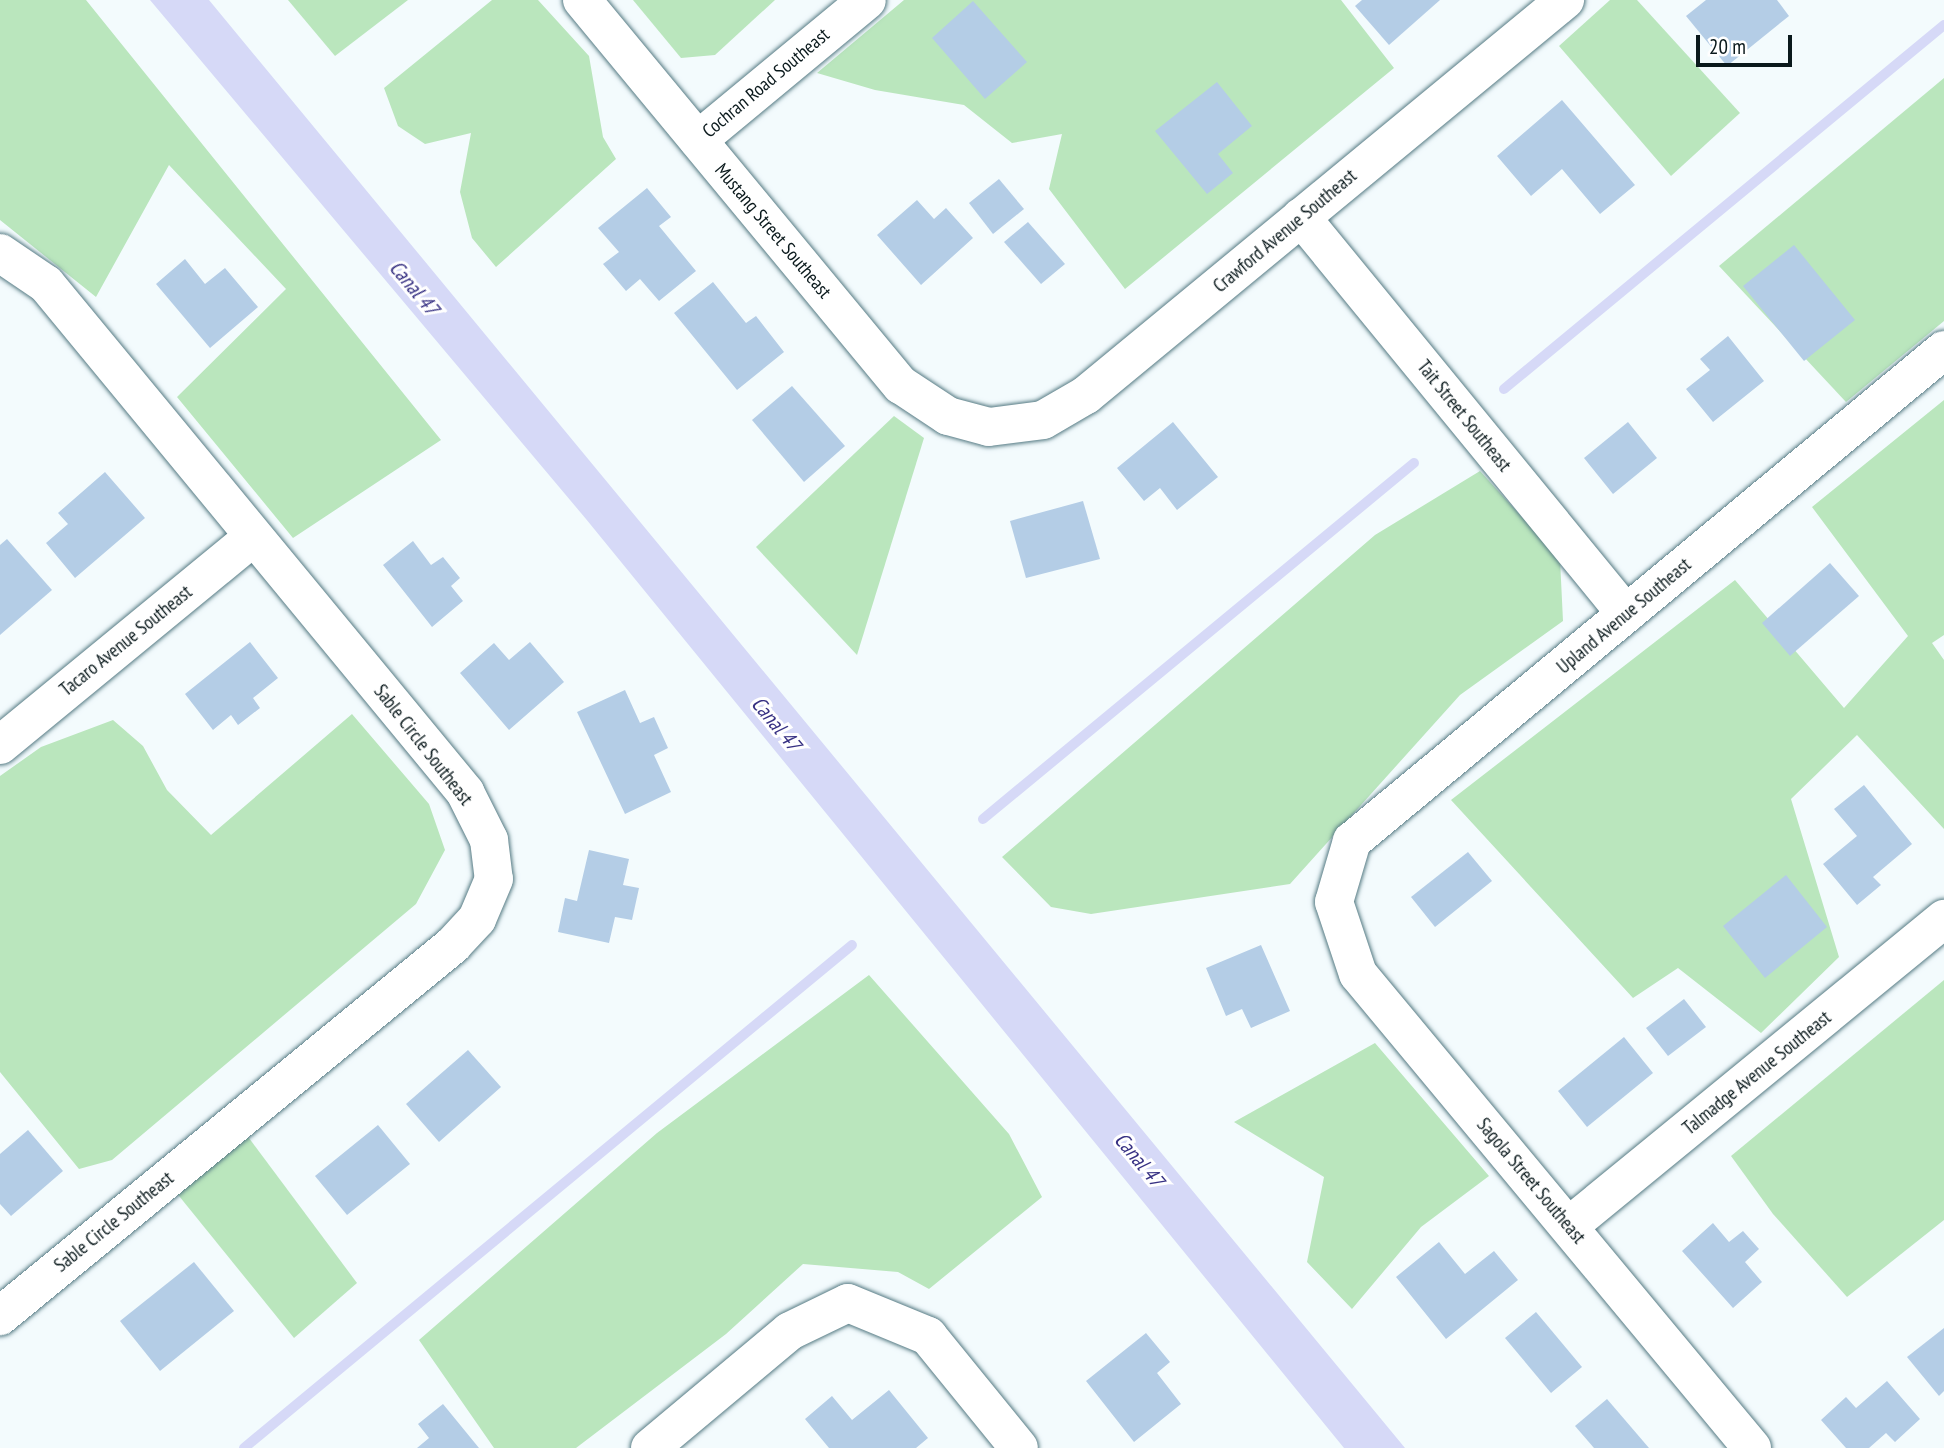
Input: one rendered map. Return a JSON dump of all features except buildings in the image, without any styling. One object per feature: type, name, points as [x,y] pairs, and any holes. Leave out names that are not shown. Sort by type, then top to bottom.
[{"type":"street","name":"Mustang Street Southeast","points":[[582,0],[901,385],[948,416],[989,427]]},
{"type":"street","name":"Cochran Road Southeast","points":[[698,140],[867,0]]},
{"type":"street","name":"Crawford Avenue Southeast","points":[[989,427],[1043,420],[1086,395],[1565,0]]},
{"type":"street","name":"Tait Street Southeast","points":[[1301,218],[1626,614]]},
{"type":"street","name":"Sable Circle Southeast","points":[[0,253],[46,284],[252,538],[465,792],[489,840],[494,879],[477,919],[453,945],[0,1316]]},
{"type":"street","name":"Upland Avenue Southeast","points":[[1334,902],[1352,841],[1944,349]]},
{"type":"street","name":"Tacaro Avenue Southeast","points":[[0,745],[252,538]]},
{"type":"street","name":"Sagola Street Southeast","points":[[1334,902],[1358,974],[1752,1448]]},
{"type":"street","name":"Talmadge Avenue Southeast","points":[[1569,1226],[1944,919]]},
{"type":"street","points":[[650,1448],[790,1331],[848,1303],[928,1336],[1020,1448]]},
{"type":"green space","points":[[0,0],[86,0],[441,440],[293,538],[177,397],[286,289],[169,165],[96,297],[0,220]]},
{"type":"green space","points":[[288,0],[408,0],[335,56]]},
{"type":"green space","points":[[492,0],[538,0],[589,56],[603,137],[616,159],[496,267],[472,238],[460,192],[471,133],[425,144],[398,126],[384,88]]},
{"type":"green space","points":[[633,0],[775,0],[715,55],[681,58]]},
{"type":"green space","points":[[904,0],[1341,0],[1394,68],[1125,289],[1049,189],[1062,134],[1012,143],[964,105],[875,90],[817,73]]},
{"type":"green space","points":[[1610,0],[1637,0],[1740,113],[1671,176],[1559,46]]},
{"type":"green space","points":[[1944,78],[1944,321],[1846,402],[1719,266]]},
{"type":"green space","points":[[1944,400],[1944,635],[1932,643],[1944,660],[1944,829],[1857,735],[1791,799],[1839,957],[1761,1033],[1678,968],[1633,998],[1451,800],[1735,580],[1844,708],[1908,636],[1812,507]]},
{"type":"green space","points":[[894,416],[924,438],[857,655],[756,547]]},
{"type":"green space","points":[[1480,471],[1560,559],[1563,621],[1460,695],[1290,884],[1091,914],[1051,907],[1002,857],[1375,535]]},
{"type":"green space","points":[[352,714],[429,804],[445,850],[416,904],[112,1160],[79,1169],[0,1072],[0,776],[41,747],[113,720],[143,746],[167,790],[211,835]]},
{"type":"green space","points":[[869,975],[1009,1134],[1042,1197],[929,1289],[898,1272],[803,1264],[726,1334],[576,1448],[494,1448],[419,1340],[657,1133]]},
{"type":"green space","points":[[1944,980],[1944,1220],[1847,1297],[1773,1214],[1731,1156]]},
{"type":"green space","points":[[1375,1043],[1489,1176],[1421,1227],[1352,1309],[1307,1262],[1324,1177],[1234,1122]]},
{"type":"green space","points":[[246,1134],[357,1283],[294,1338],[175,1191]]},
{"type":"water","name":"Canal 47","points":[[150,0],[209,0],[1405,1448],[1344,1448],[586,519]]},
{"type":"waterway","points":[[1504,389],[1944,25]]},
{"type":"waterway","points":[[983,819],[1414,463]]},
{"type":"waterway","points":[[244,1448],[852,945]]}]
